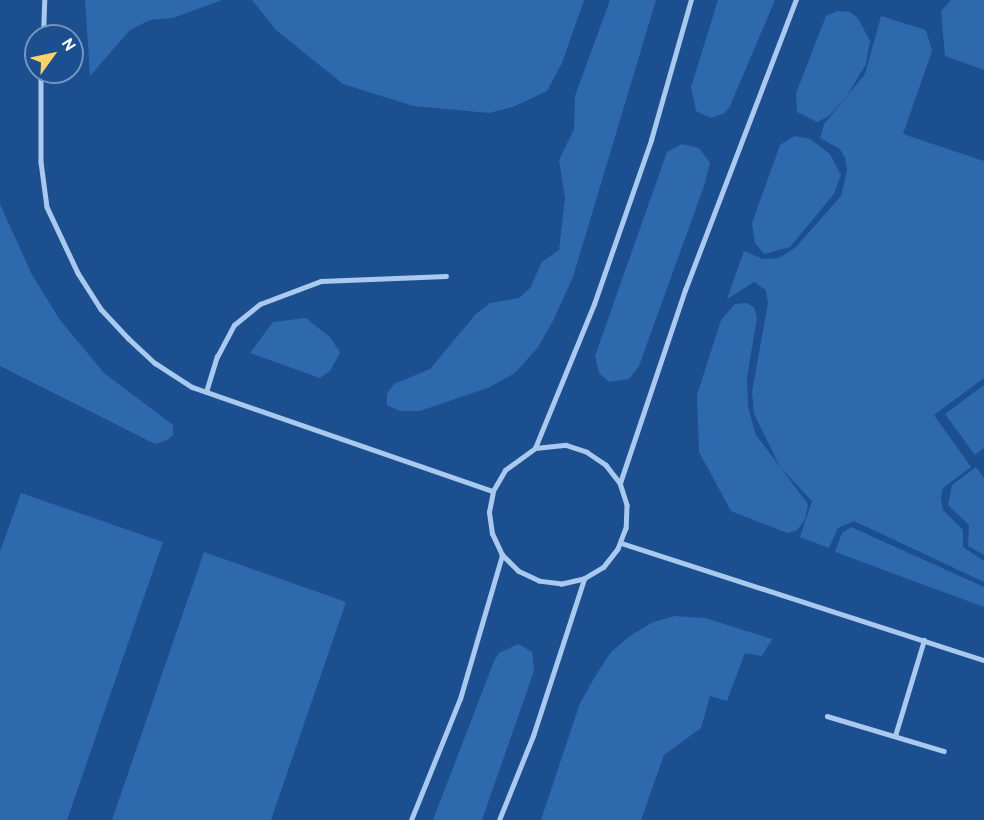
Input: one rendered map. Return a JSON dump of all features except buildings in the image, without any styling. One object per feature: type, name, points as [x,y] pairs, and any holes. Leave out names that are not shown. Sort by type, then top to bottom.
[{"type":"lane","points":[[43,24],[44,0]]},
{"type":"lane","points":[[535,448],[623,224],[691,0]]},
{"type":"lane","points":[[620,483],[685,290],[796,0]]},
{"type":"lane","points":[[41,84],[43,182],[47,207],[65,252],[101,309],[155,363],[206,392],[493,491]]},
{"type":"lane","points":[[206,392],[217,357],[234,325],[260,304],[321,281],[446,276]]},
{"type":"lane","points":[[566,445],[587,452],[606,465],[620,483],[627,505],[626,528],[621,543],[604,567],[584,579],[562,584],[539,581],[518,571],[502,555],[492,534],[489,512],[493,491],[505,470],[535,448],[566,445]]},
{"type":"lane","points":[[621,543],[984,660]]},
{"type":"lane","points":[[411,820],[460,699],[502,555]]},
{"type":"lane","points":[[499,820],[533,736],[584,579]]},
{"type":"lane","points":[[895,736],[924,640]]},
{"type":"lane","points":[[827,716],[945,751]]},
{"type":"shaded area","points":[[85,0],[222,0],[173,18],[150,20],[130,30],[90,76]]},
{"type":"shaded area","points":[[252,0],[584,0],[562,63],[547,91],[513,107],[489,113],[413,106],[343,84],[276,30]]},
{"type":"shaded area","points":[[610,0],[656,0],[573,277],[554,319],[538,347],[515,373],[490,387],[420,411],[400,411],[387,405],[387,394],[394,384],[430,369],[475,315],[490,303],[519,298],[530,288],[542,262],[559,250],[565,198],[559,160],[574,129],[575,96]]},
{"type":"shaded area","points":[[718,0],[775,0],[730,106],[725,113],[711,118],[696,111],[691,87]]},
{"type":"shaded area","points":[[951,0],[984,0],[984,70],[945,56],[941,11]]},
{"type":"shaded area","points":[[837,11],[850,12],[858,18],[870,41],[866,64],[847,96],[829,116],[817,122],[797,112],[796,93],[826,16]]},
{"type":"shaded area","points":[[881,16],[926,30],[932,51],[903,134],[984,161],[984,378],[934,415],[971,467],[943,488],[941,498],[943,510],[963,530],[963,547],[984,561],[984,582],[854,521],[838,528],[829,548],[800,537],[812,501],[780,467],[754,414],[752,392],[768,303],[766,290],[754,282],[727,299],[744,251],[763,259],[779,258],[795,248],[841,196],[847,170],[845,158],[840,149],[820,138],[824,124],[865,74]]},
{"type":"shaded area","points":[[794,136],[810,139],[830,154],[841,175],[834,194],[790,247],[764,254],[755,243],[752,223],[780,145]]},
{"type":"shaded area","points":[[682,144],[699,148],[710,163],[704,186],[639,366],[629,379],[609,382],[599,373],[595,356],[667,152]]},
{"type":"shaded area","points":[[0,204],[31,273],[60,320],[104,373],[173,425],[173,435],[167,440],[155,444],[0,366]]},
{"type":"shaded area","points":[[747,303],[754,307],[757,318],[747,377],[748,407],[756,435],[808,504],[805,520],[797,530],[787,533],[731,511],[699,452],[697,395],[721,320],[735,304]]},
{"type":"shaded area","points":[[306,318],[331,338],[340,353],[330,371],[320,378],[250,353],[273,322]]},
{"type":"shaded area","points":[[984,385],[984,448],[975,455],[945,414]]},
{"type":"shaded area","points":[[976,467],[984,478],[984,555],[968,546],[969,525],[948,505],[952,485]]},
{"type":"shaded area","points":[[21,493],[163,542],[67,820],[0,820],[0,552]]},
{"type":"shaded area","points":[[851,527],[984,587],[984,607],[835,552],[842,533]]},
{"type":"shaded area","points":[[204,552],[346,602],[271,820],[112,820]]},
{"type":"shaded area","points":[[674,616],[705,618],[772,639],[762,656],[745,653],[727,701],[710,696],[701,728],[664,755],[641,820],[541,820],[580,703],[599,670],[611,652],[630,636],[651,623]]},
{"type":"shaded area","points":[[518,644],[532,652],[534,671],[482,820],[433,820],[494,661],[499,653]]}]
